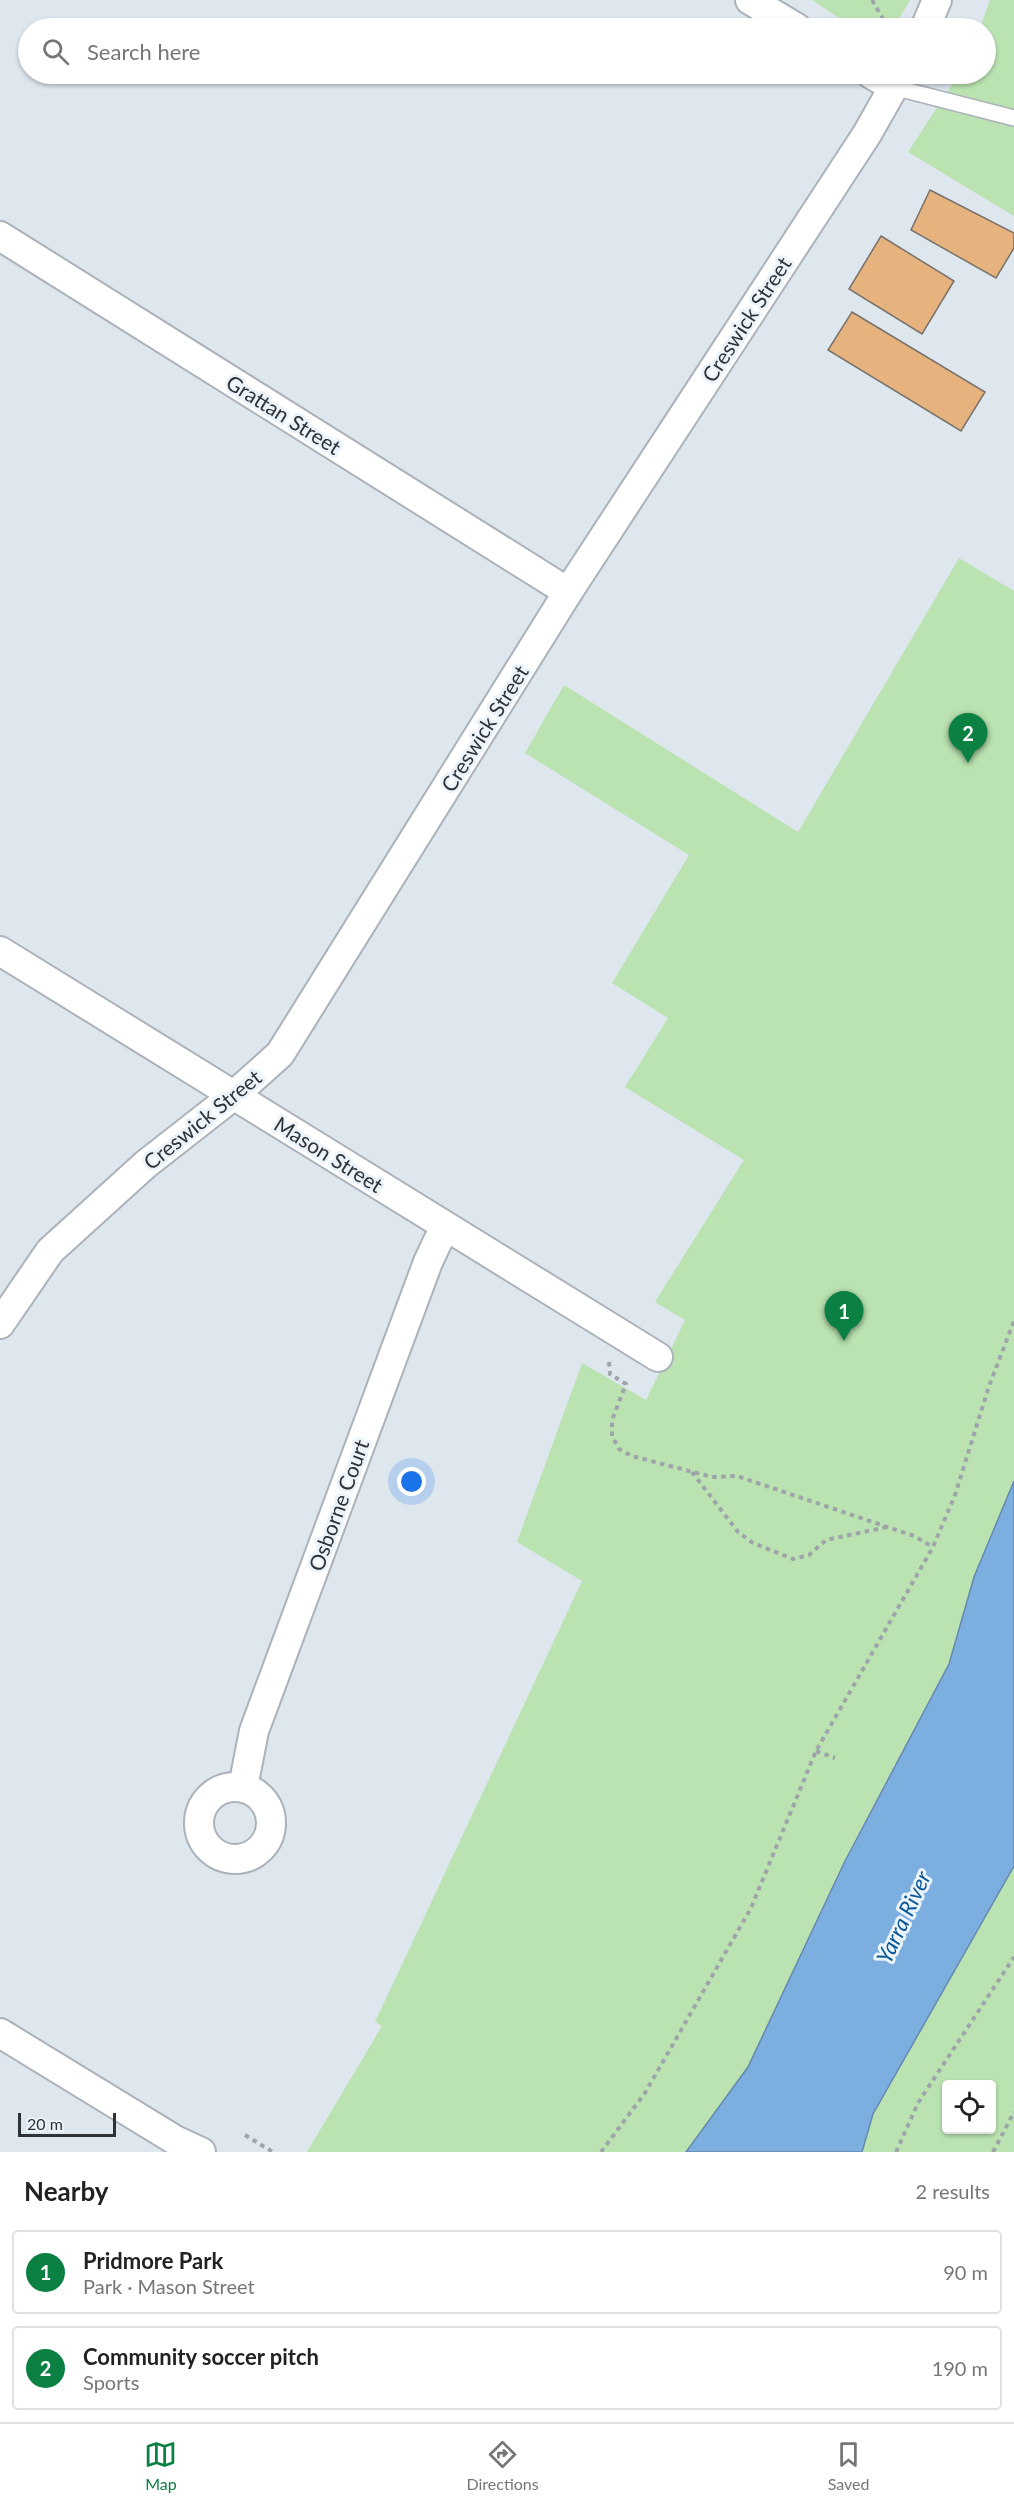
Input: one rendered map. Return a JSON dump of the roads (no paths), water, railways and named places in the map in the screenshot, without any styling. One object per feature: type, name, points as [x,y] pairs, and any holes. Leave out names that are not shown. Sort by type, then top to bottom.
[{"type":"street","points":[[750,0],[780,18]]},
{"type":"street","points":[[929,18],[937,0]]},
{"type":"street","name":"Creswick Street","points":[[0,1324],[50,1251],[146,1164],[233,1096],[280,1054],[568,592],[867,134],[886,84]]},
{"type":"street","name":"Grattan Street","points":[[0,236],[568,592]]},
{"type":"street","name":"Mason Street","points":[[0,951],[658,1357]]},
{"type":"street","name":"Osborne Court","points":[[243,1787],[258,1719],[428,1262],[445,1226]]},
{"type":"street","points":[[0,2033],[175,2140],[201,2152]]},
{"type":"lane","points":[[907,84],[1014,118]]},
{"type":"water","name":"Yarra River","points":[[1014,1481],[1014,1866],[873,2114],[862,2152],[686,2152],[748,2067],[845,1861],[949,1664],[974,1577]]},
{"type":"place","name":"Community soccer pitch","points":[[968,763]]},
{"type":"place","name":"Pridmore Park","points":[[844,1341]]}]
